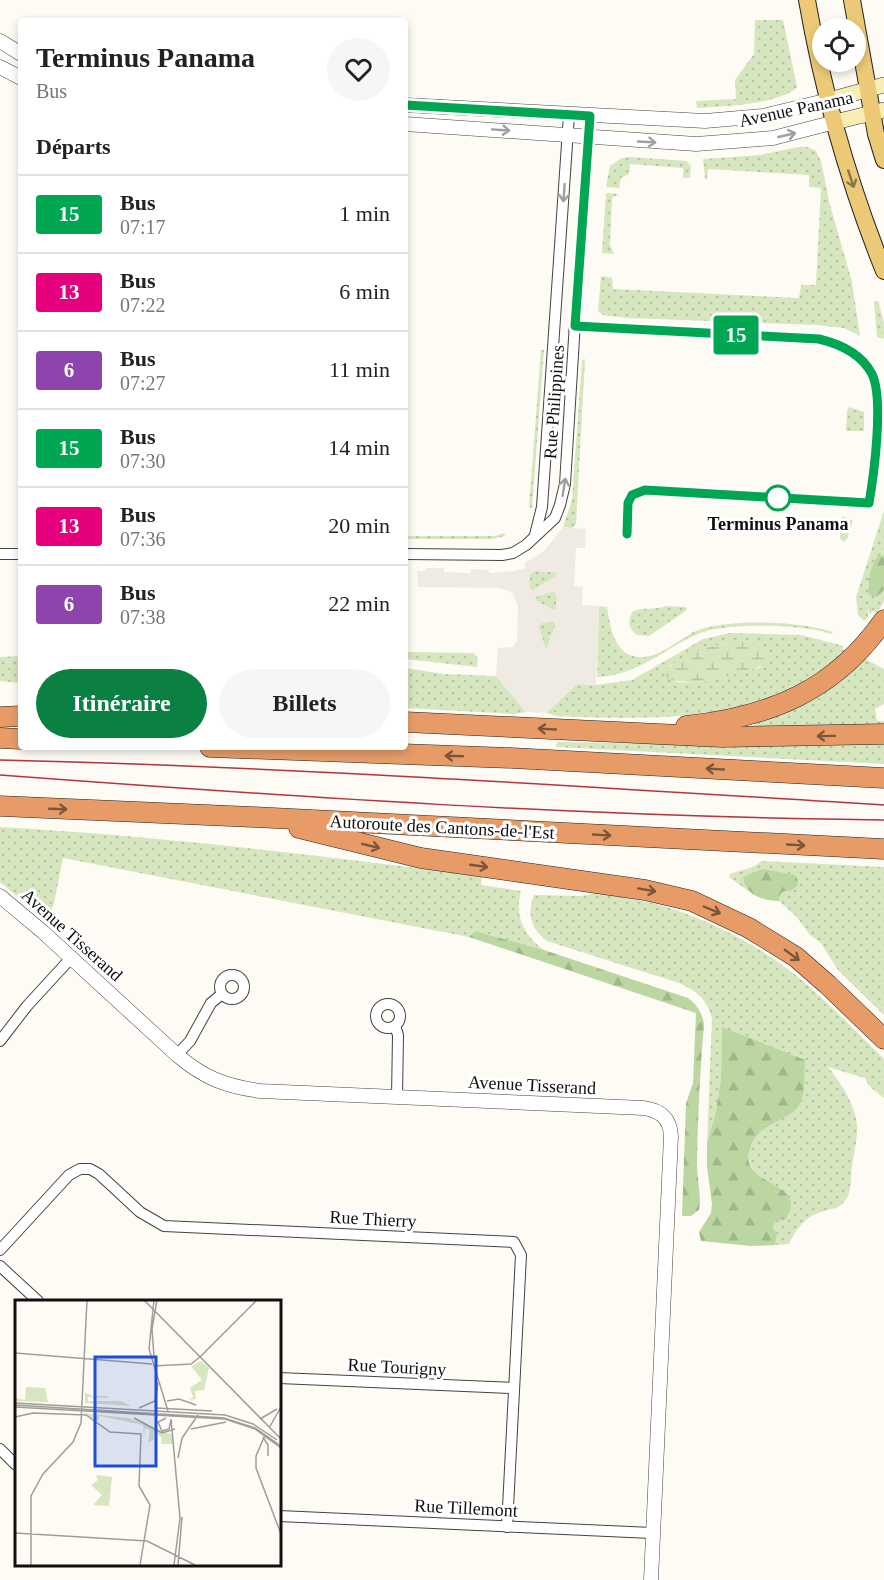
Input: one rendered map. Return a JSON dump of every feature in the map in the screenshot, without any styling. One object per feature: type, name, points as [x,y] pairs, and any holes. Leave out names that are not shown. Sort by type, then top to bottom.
[{"type":"highway","points":[[606,732],[694,725],[752,715],[782,704],[808,691],[856,655],[883,621]]},
{"type":"highway","points":[[0,717],[18,716]]},
{"type":"highway","points":[[408,722],[722,737],[884,735]]},
{"type":"highway","points":[[0,738],[18,739]]},
{"type":"highway","points":[[292,750],[512,758],[884,778]]},
{"type":"highway","name":"Autoroute des Cantons-de-l'Est","points":[[0,806],[884,849]]},
{"type":"highway","points":[[253,817],[421,858],[645,890],[692,902],[749,928],[796,957],[818,975],[884,1039]]},
{"type":"main road","points":[[807,0],[835,122],[859,204],[884,271]]},
{"type":"main road","points":[[852,0],[876,87],[884,158]]},
{"type":"main road","name":"Avenue Panama","points":[[829,100],[876,87]]},
{"type":"main road","name":"Avenue Panama","points":[[835,122],[878,111]]},
{"type":"street","points":[[0,41],[18,52]]},
{"type":"street","points":[[0,67],[18,76]]},
{"type":"street","name":"Avenue Panama","points":[[408,105],[679,121],[730,119],[771,114],[829,100]]},
{"type":"street","name":"Rue Philippines","points":[[536,535],[542,507],[569,115]]},
{"type":"street","name":"Rue Philippines","points":[[408,554],[502,555],[513,553],[526,545],[555,518],[565,484],[590,116]]},
{"type":"street","name":"Avenue Panama","points":[[408,124],[589,135],[636,141],[716,143],[773,138],[835,122]]},
{"type":"street","points":[[0,554],[18,554]]},
{"type":"street","name":"Avenue Tisserand","points":[[0,896],[177,1055],[209,1078],[244,1089],[643,1108],[659,1112],[668,1121],[671,1136],[651,1580]]},
{"type":"street","points":[[0,1041],[27,1006],[70,958]]},
{"type":"street","points":[[177,1055],[190,1041],[211,1003],[222,994]]},
{"type":"street","points":[[396,1026],[398,1035],[397,1096]]},
{"type":"street","name":"Rue Thierry","points":[[0,1250],[69,1175],[80,1169],[90,1169],[99,1174],[140,1212],[164,1226],[514,1242],[521,1255],[507,1527]]},
{"type":"street","points":[[0,1266],[37,1300]]},
{"type":"street","name":"Rue Tourigny","points":[[280,1378],[513,1388]]},
{"type":"street","points":[[0,1449],[15,1464]]},
{"type":"street","name":"Rue Tillemont","points":[[280,1516],[652,1533]]},
{"type":"green space","points":[[755,20],[783,20],[797,87],[789,93],[765,101],[697,108],[696,101],[736,99],[735,80],[754,54]]},
{"type":"green space","points":[[808,147],[816,151],[821,161],[830,205],[852,282],[860,336],[844,328],[816,325],[627,318],[603,315],[598,311],[601,276],[612,278],[613,289],[799,298],[801,285],[816,285],[821,188],[809,187],[809,175],[708,169],[707,180],[705,178],[703,159],[760,155]]},
{"type":"green space","points":[[622,158],[686,161],[691,166],[690,178],[683,178],[683,168],[630,164],[629,174],[621,178],[619,188],[606,187],[610,166]]},
{"type":"green space","points":[[606,193],[619,194],[612,198],[610,245],[614,254],[602,253]]},
{"type":"green space","points":[[874,301],[878,301],[884,323],[884,339],[877,337]]},
{"type":"green space","points":[[541,350],[544,350],[532,508],[529,507]]},
{"type":"green space","points":[[585,359],[576,524],[572,528],[563,527],[572,500],[582,360]]},
{"type":"green space","points":[[849,407],[864,412],[864,431],[846,431]]},
{"type":"green space","points":[[884,511],[884,555],[881,555],[870,574],[868,587],[877,597],[884,590],[884,601],[877,613],[873,611],[870,615],[868,609],[868,617],[864,621],[858,615],[856,597]]},
{"type":"green space","points":[[842,516],[853,521],[847,539],[843,542],[840,538]]},
{"type":"green space","points":[[504,533],[505,536],[492,539],[408,539],[408,536],[495,536]]},
{"type":"green space","points":[[884,555],[884,590],[877,597],[869,595],[871,570],[878,556]]},
{"type":"green space","points":[[535,571],[555,572],[558,575],[532,591],[530,574]]},
{"type":"green space","points":[[555,592],[557,596],[556,610],[535,600],[537,596]]},
{"type":"green space","points":[[599,606],[607,607],[612,631],[618,645],[623,651],[638,657],[661,652],[696,631],[726,624],[784,623],[833,632],[831,634],[784,626],[744,626],[710,630],[685,640],[625,672],[597,677]]},
{"type":"green space","points":[[666,606],[686,607],[687,610],[649,636],[637,635],[630,627],[632,612]]},
{"type":"green space","points":[[552,621],[556,624],[546,650],[538,626],[541,623]]},
{"type":"green space","points":[[730,633],[801,635],[844,646],[842,649],[846,651],[813,675],[779,693],[744,705],[708,712],[634,718],[556,716],[546,713],[577,684],[596,685],[632,680],[703,639]],"holes":[[[747,643],[761,667],[688,683],[677,682],[670,666],[717,645]]]},
{"type":"green space","points":[[738,642],[763,648],[769,661],[724,678],[686,682],[667,678],[665,672],[681,659],[718,645]]},
{"type":"green space","points":[[408,652],[474,653],[478,659],[477,667],[408,659]]},
{"type":"green space","points":[[18,656],[18,683],[0,681],[0,657]]},
{"type":"green space","points":[[863,658],[884,669],[884,704],[875,709],[877,721],[884,721],[884,724],[755,728],[753,721]]},
{"type":"green space","points":[[408,668],[444,674],[496,676],[526,712],[514,714],[408,708]]},
{"type":"green space","points":[[557,742],[720,745],[884,743],[884,764],[556,747]]},
{"type":"green space","points":[[0,827],[181,841],[482,876],[481,885],[521,891],[519,909],[522,925],[531,938],[544,950],[475,931],[469,937],[63,858],[54,903],[47,921],[0,882]]},
{"type":"green space","points":[[761,861],[884,867],[884,1015],[838,970],[821,943],[810,935],[796,916],[779,901],[783,891],[747,888],[754,895],[729,877],[730,874],[751,868]]},
{"type":"green space","points":[[763,869],[795,875],[798,880],[797,886],[790,891],[783,891],[779,901],[756,896],[747,888],[743,877]]},
{"type":"green space","points":[[596,893],[676,910],[748,943],[781,964],[811,988],[884,1059],[884,1098],[869,1086],[865,1078],[828,1067],[846,1094],[856,1117],[856,1140],[848,1196],[840,1206],[807,1219],[789,1244],[775,1245],[777,1234],[773,1227],[782,1189],[763,1179],[753,1169],[749,1159],[749,1147],[759,1133],[790,1113],[722,1027],[721,1078],[716,1111],[707,1143],[712,1019],[704,1001],[696,992],[679,983],[547,941],[534,926],[531,908],[534,895],[581,896]]},
{"type":"green space","points":[[475,931],[544,950],[688,998],[696,1006],[704,1024],[697,1142],[699,1210],[691,1216],[682,1216],[686,1103],[693,1083],[696,1013],[469,937]]},
{"type":"green space","points":[[722,1027],[805,1060],[801,1102],[790,1114],[758,1134],[749,1152],[749,1162],[753,1170],[790,1198],[791,1208],[786,1219],[775,1221],[773,1227],[777,1234],[775,1245],[751,1246],[701,1241],[699,1232],[711,1213],[712,1204],[707,1167],[707,1143],[716,1111],[721,1078]]},
{"type":"shaded area","points":[[563,527],[586,529],[585,548],[576,548],[574,586],[583,587],[582,605],[599,606],[596,685],[577,684],[546,713],[526,712],[496,676],[498,648],[513,647],[517,641],[518,607],[513,593],[500,588],[418,587],[417,571],[426,571],[426,568],[444,568],[444,572],[470,573],[471,569],[489,570],[489,573],[515,571],[525,568],[525,563],[544,551]],"holes":[[[535,571],[555,572],[558,575],[532,591],[530,574]],[[555,592],[556,610],[535,600],[537,596]],[[552,621],[556,624],[546,650],[538,626],[541,623]]]},
{"type":"tram line","points":[[0,760],[332,773],[884,805]]},
{"type":"tram line","points":[[0,775],[442,805],[663,815],[884,820]]},
{"type":"bus line","name":"15","points":[[408,105],[590,116],[575,326],[819,339],[841,345],[851,351],[871,372],[876,388],[877,422],[869,503],[645,490],[632,495],[628,503],[627,534]]},
{"type":"place","name":"Terminus Panama","points":[[778,498]]}]
